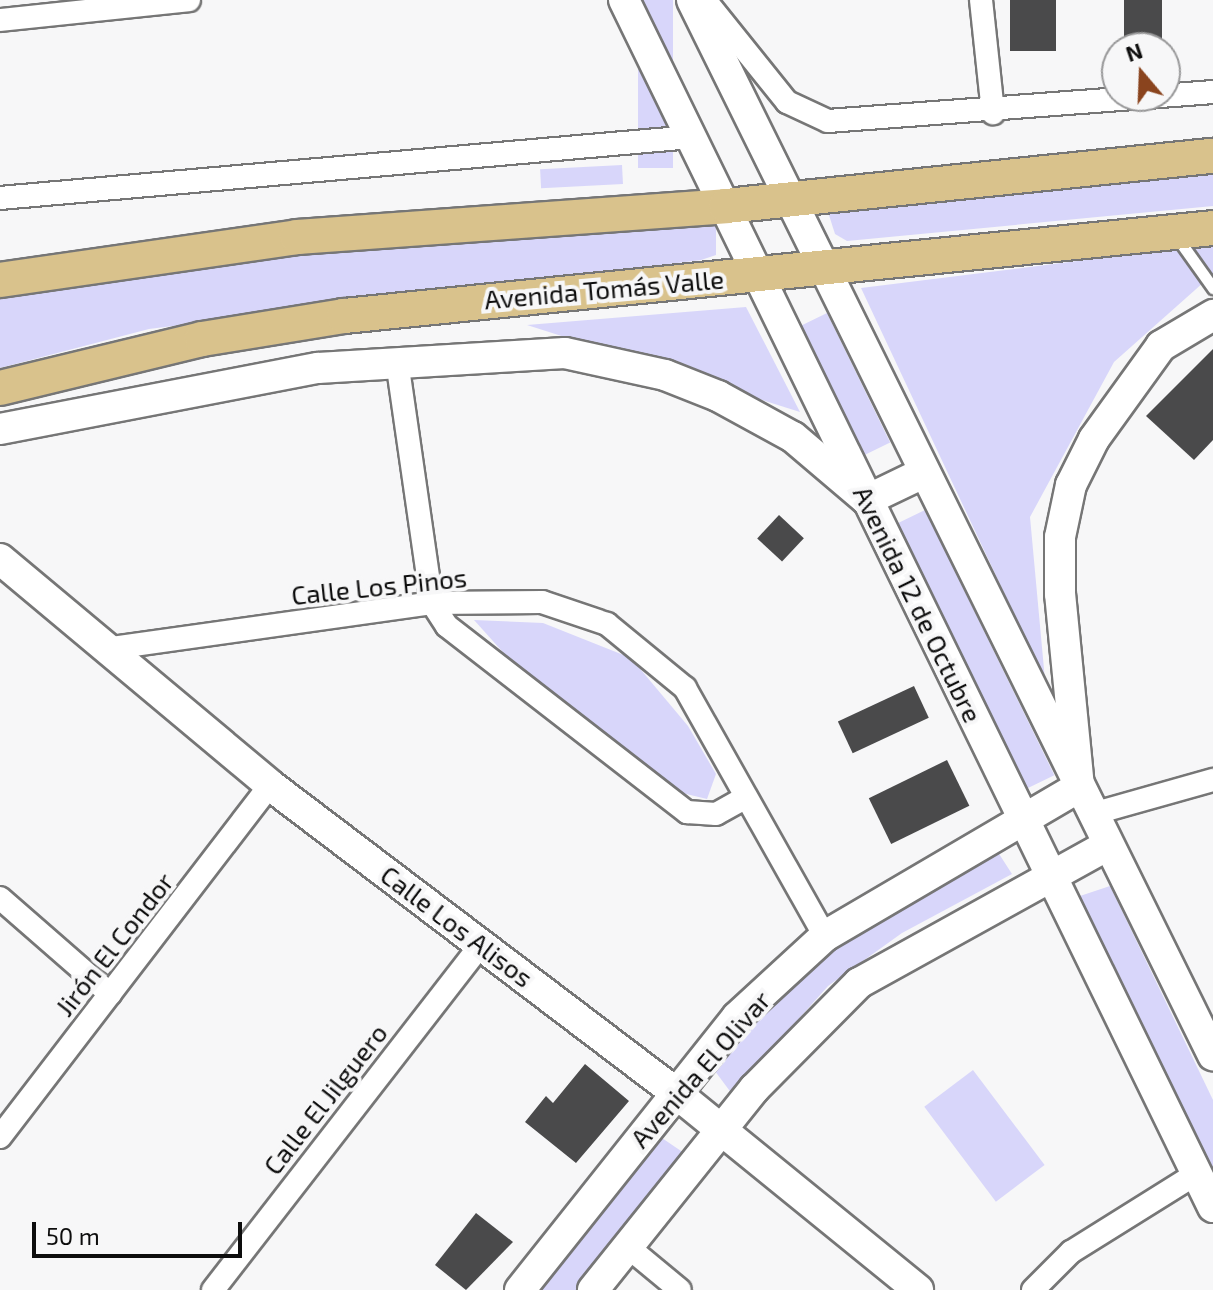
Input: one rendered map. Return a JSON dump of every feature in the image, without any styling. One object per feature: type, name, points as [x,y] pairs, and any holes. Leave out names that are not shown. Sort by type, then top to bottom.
[{"type":"main road","name":"Avenida 12 de Octubre","points":[[624,0],[1213,1207]]},
{"type":"main road","points":[[692,0],[1213,1055]]},
{"type":"main road","points":[[0,280],[297,237],[726,206],[1213,156]]},
{"type":"main road","name":"Avenida Tomás Valle","points":[[0,388],[202,339],[344,316],[1213,228]]},
{"type":"main road","points":[[1086,801],[1060,594],[1060,537],[1071,485],[1094,439],[1161,346],[1213,315]]},
{"type":"main road","points":[[0,429],[239,379],[397,361],[565,353],[665,375],[793,437],[867,500],[923,473]]},
{"type":"main road","name":"Calle Los Alisos","points":[[0,559],[270,785],[676,1093],[918,1290]]},
{"type":"main road","name":"Avenida El Olivar","points":[[520,1290],[737,1017],[825,936],[1022,819],[1086,801]]},
{"type":"main road","name":"Avenida El Olivar","points":[[593,1290],[810,1027],[859,983],[1108,845]]},
{"type":"street","points":[[0,20],[66,7],[189,0]]},
{"type":"street","points":[[705,0],[787,102],[808,113],[853,123],[1213,92]]},
{"type":"street","points":[[981,0],[993,113]]},
{"type":"street","points":[[0,198],[692,137]]},
{"type":"street","points":[[397,361],[432,603],[447,626],[542,706],[687,812],[716,814],[743,799]]},
{"type":"street","name":"Calle Los Pinos","points":[[105,649],[432,603],[542,602],[617,629],[685,688],[743,799],[825,936]]},
{"type":"street","points":[[1086,801],[1213,780]]},
{"type":"street","name":"Jirón El Condor","points":[[0,1137],[270,785]]},
{"type":"street","points":[[0,898],[110,994]]},
{"type":"street","name":"Calle El Jilguero","points":[[213,1290],[482,943]]},
{"type":"street","points":[[1033,1290],[1071,1252],[1196,1174]]},
{"type":"street","points":[[628,1247],[680,1290]]},
{"type":"lane","points":[[1173,232],[1213,288]]},
{"type":"shaded area","points":[[638,0],[673,0],[673,168],[638,168]]},
{"type":"shaded area","points":[[622,165],[623,184],[541,188],[540,169]]},
{"type":"shaded area","points":[[1213,167],[1213,206],[847,241],[835,234],[828,212]]},
{"type":"shaded area","points":[[705,218],[716,226],[716,255],[701,260],[149,329],[0,368],[0,296],[230,256]]},
{"type":"shaded area","points":[[1213,244],[1213,274],[1114,362],[1030,517],[1045,680],[861,288]]},
{"type":"shaded area","points":[[746,307],[800,412],[527,325]]},
{"type":"shaded area","points":[[827,313],[890,442],[864,455],[801,326]]},
{"type":"shaded area","points":[[925,510],[1054,775],[1026,789],[897,524]]},
{"type":"shaded area","points":[[474,620],[543,623],[631,658],[688,726],[716,774],[707,799],[678,792],[528,680]]},
{"type":"shaded area","points":[[994,846],[1012,874],[902,933],[828,986],[732,1094],[709,1063],[845,934]]},
{"type":"shaded area","points":[[1110,886],[1213,1100],[1213,1175],[1080,896]]},
{"type":"shaded area","points":[[973,1070],[1045,1165],[996,1202],[924,1107]]},
{"type":"shaded area","points":[[659,1136],[684,1153],[576,1290],[537,1290]]},
{"type":"building","points":[[1010,0],[1056,0],[1056,51],[1010,51]]},
{"type":"building","points":[[1124,0],[1162,0],[1162,32],[1124,32]]},
{"type":"building","points":[[1213,349],[1213,440],[1194,460],[1146,416]]},
{"type":"building","points":[[779,515],[804,538],[782,562],[757,538]]},
{"type":"building","points":[[914,686],[929,718],[853,753],[838,721]]},
{"type":"building","points":[[947,760],[969,806],[891,844],[869,798]]},
{"type":"building","points":[[585,1064],[629,1101],[576,1163],[525,1122],[546,1096],[553,1103]]},
{"type":"building","points":[[476,1213],[513,1242],[466,1290],[435,1265]]}]
